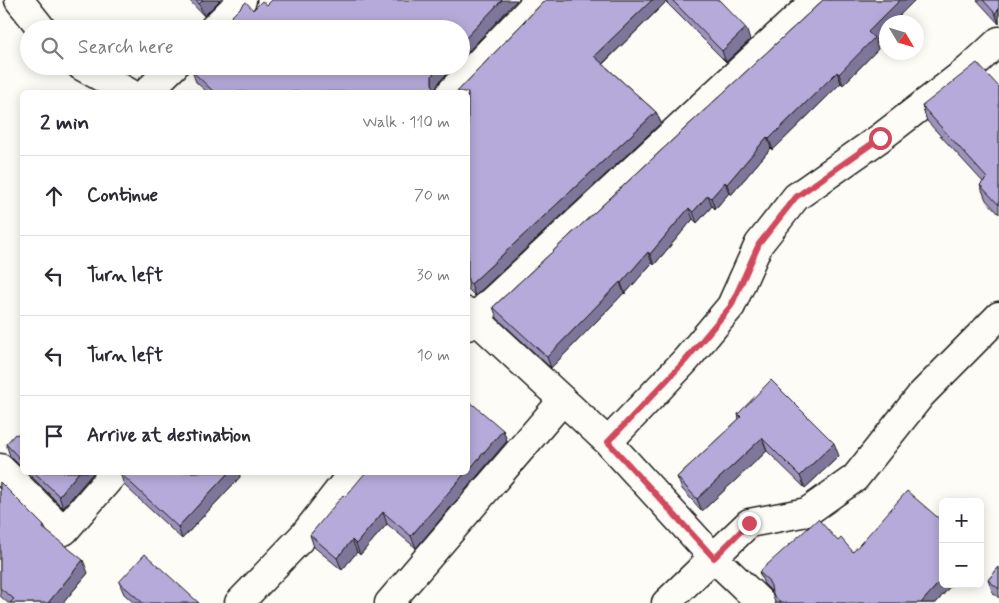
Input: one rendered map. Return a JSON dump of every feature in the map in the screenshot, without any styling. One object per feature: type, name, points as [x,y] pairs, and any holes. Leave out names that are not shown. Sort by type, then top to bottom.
[{"type":"street","points":[[19,0],[35,20]]},
{"type":"street","points":[[222,20],[242,0]]},
{"type":"street","points":[[470,73],[539,0]]},
{"type":"street","points":[[761,603],[714,558],[608,442],[470,319],[816,0]]},
{"type":"street","points":[[608,442],[685,361],[731,306],[759,244],[796,197],[880,138],[969,69],[999,42]]},
{"type":"street","points":[[97,75],[124,90]]},
{"type":"street","points":[[149,90],[165,75]]},
{"type":"street","points":[[454,90],[468,75]]},
{"type":"street","points":[[666,603],[749,523],[807,512],[855,478],[922,395],[999,316]]},
{"type":"street","points":[[389,603],[562,401]]},
{"type":"street","points":[[0,468],[64,531],[112,475]]},
{"type":"street","points":[[239,603],[304,535],[351,475]]},
{"type":"building","points":[[272,0],[502,0],[470,34],[470,20],[228,20],[246,2],[253,10],[262,1],[267,5]]},
{"type":"building","points":[[545,0],[652,0],[594,56],[656,112],[471,284],[470,90],[459,90]]},
{"type":"building","points":[[672,0],[719,0],[746,28],[722,51]]},
{"type":"building","points":[[823,0],[900,0],[885,15],[879,15],[879,21],[868,32],[874,38],[839,74],[837,72],[769,139],[767,137],[727,184],[725,182],[711,198],[708,195],[693,212],[689,208],[650,254],[648,252],[621,283],[547,357],[493,307]]},
{"type":"building","points":[[983,0],[999,0],[999,9],[995,13]]},
{"type":"building","points":[[977,63],[999,87],[999,205],[980,185],[987,178],[922,106]]},
{"type":"building","points":[[196,75],[432,75],[432,84],[436,90],[212,90]]},
{"type":"building","points":[[771,380],[834,443],[800,476],[762,438],[697,499],[677,477],[741,417],[738,414]]},
{"type":"building","points":[[470,402],[503,430],[470,469]]},
{"type":"building","points":[[20,432],[20,459],[6,444],[15,434],[17,435]]},
{"type":"building","points":[[37,475],[76,475],[59,496]]},
{"type":"building","points":[[122,475],[226,475],[178,527]]},
{"type":"building","points":[[363,475],[463,475],[411,536],[383,512],[356,544],[352,540],[337,558],[310,535],[343,495],[345,497]]},
{"type":"building","points":[[0,482],[44,526],[43,528],[83,560],[48,603],[10,603],[14,599],[0,588]]},
{"type":"building","points":[[907,491],[939,519],[939,583],[921,603],[778,603],[780,602],[772,593],[768,580],[759,572],[818,519],[838,541],[841,538],[853,552]]},
{"type":"building","points":[[145,554],[199,603],[143,603],[119,582]]},
{"type":"building","points":[[999,567],[999,589],[988,580]]},
{"type":"route","points":[[749,523],[714,558],[608,442],[685,361],[731,306],[759,244],[796,197],[880,138]]}]
